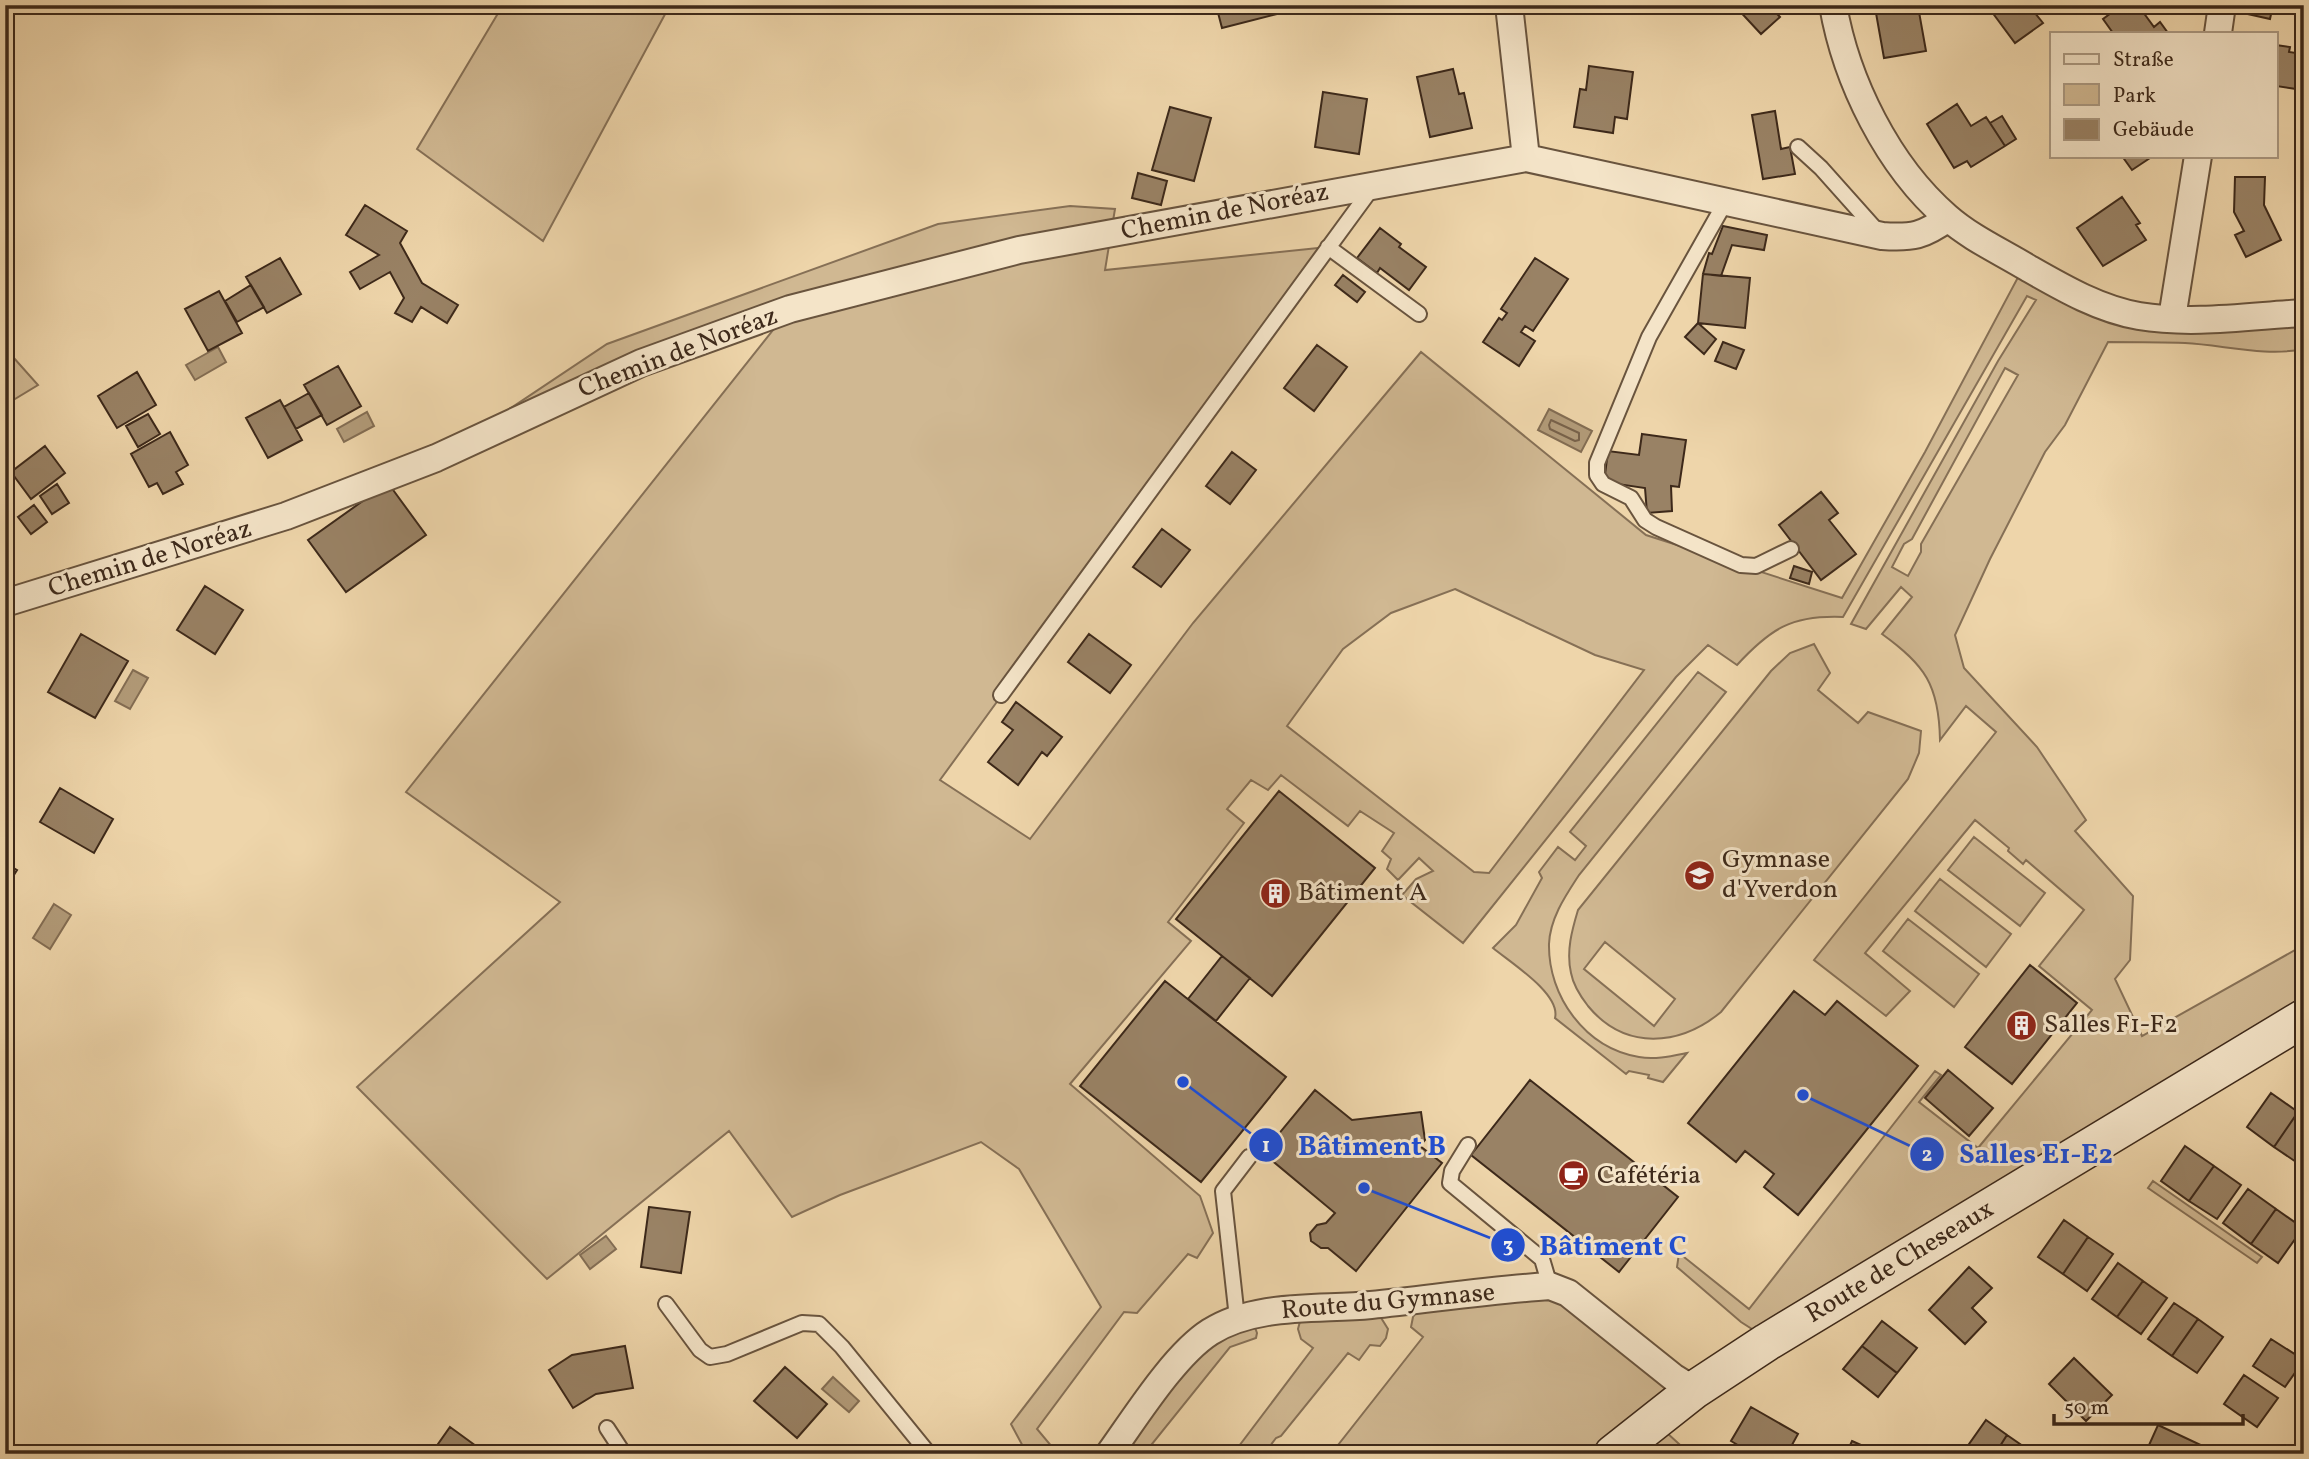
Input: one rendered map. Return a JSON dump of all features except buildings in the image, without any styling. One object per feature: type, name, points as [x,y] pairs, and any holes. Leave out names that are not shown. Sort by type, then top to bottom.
[{"type":"street","points":[[1509,5],[1526,158]]},
{"type":"street","points":[[1833,5],[1842,46],[1864,102],[1914,184],[1948,218],[1989,246],[2074,294],[2099,305],[2139,316],[2172,318],[2304,313]]},
{"type":"street","points":[[2218,32],[2222,5]]},
{"type":"street","name":"Chemin de Noréaz","points":[[5,604],[286,516],[436,458],[641,363],[790,309],[1019,250],[1526,158],[1882,236],[1921,235],[1948,218]]},
{"type":"street","points":[[2172,318],[2198,158]]},
{"type":"street","name":"Route de Cheseaux","points":[[1613,1454],[1693,1391],[1767,1342],[2304,1018]]},
{"type":"street","points":[[1550,1286],[1568,1293],[1693,1391]]},
{"type":"street","name":"Route du Gymnase","points":[[1109,1454],[1183,1355],[1209,1333],[1237,1318],[1550,1286]]},
{"type":"lane","points":[[1798,147],[1821,168],[1882,236]]},
{"type":"lane","name":"Chemin de Noréaz","points":[[1001,695],[1374,184]]},
{"type":"lane","points":[[1727,201],[1649,337],[1597,463],[1597,475],[1603,484],[1631,498],[1645,520],[1656,527],[1741,565],[1756,566],[1791,549]]},
{"type":"lane","points":[[1328,247],[1419,314]]},
{"type":"lane","points":[[1468,1144],[1452,1171],[1450,1183],[1542,1259],[1550,1286]]},
{"type":"lane","points":[[1237,1318],[1223,1191],[1250,1157]]},
{"type":"lane","points":[[666,1304],[699,1350],[710,1357],[727,1354],[802,1322],[819,1324],[842,1347],[929,1454]]},
{"type":"lane","points":[[607,1428],[624,1454]]},
{"type":"green space","points":[[503,5],[670,5],[543,241],[417,149]]},
{"type":"green space","points":[[1070,206],[1115,209],[1105,270],[1328,247],[940,780],[1030,839],[1193,623],[1421,352],[1646,535],[1842,598],[1925,452],[2024,266],[2099,305],[2304,313],[2304,349],[2274,352],[2185,343],[2108,342],[2065,425],[2045,452],[1990,559],[1955,635],[1964,668],[2037,747],[2086,820],[2075,831],[2133,896],[2130,960],[2115,979],[2142,1036],[2304,945],[2304,1018],[1763,1336],[1741,1322],[1677,1267],[1679,1253],[1749,1309],[1935,1071],[1941,1075],[1919,1102],[1978,1148],[2092,1010],[2039,966],[2084,910],[2026,860],[2023,864],[2008,851],[2009,848],[1975,820],[1865,953],[1910,991],[1886,1016],[1814,960],[1996,732],[1966,706],[1940,740],[1937,705],[1927,678],[1909,656],[1882,634],[1912,597],[1901,587],[1866,629],[1851,624],[1998,361],[2036,300],[2027,296],[1843,617],[1810,618],[1784,626],[1761,642],[1737,665],[1708,645],[1676,677],[1463,943],[1402,895],[1416,879],[1433,871],[1419,858],[1398,880],[1387,869],[1391,859],[1382,851],[1394,833],[1360,811],[1348,826],[1281,775],[1268,790],[1251,780],[1227,809],[1244,823],[1168,922],[1191,941],[1070,1084],[1200,1196],[1213,1233],[1197,1258],[1188,1254],[1137,1313],[1124,1312],[1037,1429],[1058,1454],[1024,1454],[1026,1452],[1011,1424],[1101,1307],[1019,1169],[981,1142],[840,1195],[792,1217],[729,1131],[547,1279],[357,1087],[560,902],[406,792],[789,310],[436,458],[607,344],[938,224]],"holes":[[[2005,368],[2018,375],[1921,544],[1921,552],[1908,576],[1892,567],[1904,544],[1912,539]],[[1455,589],[1595,655],[1644,670],[1489,873],[1474,872],[1287,726],[1343,649],[1391,613]]]},
{"type":"green space","points":[[5,348],[38,385],[5,405]]},
{"type":"green space","points":[[1814,644],[1830,673],[1818,690],[1858,723],[1868,712],[1921,731],[1919,753],[1908,779],[1721,1012],[1688,1032],[1671,1037],[1653,1039],[1619,1031],[1603,1021],[1588,1006],[1572,977],[1569,949],[1578,910],[1771,671],[1790,653]],"holes":[[[1605,942],[1675,999],[1654,1026],[1584,969]]]},
{"type":"green space","points":[[1698,672],[1726,692],[1579,875],[1556,916],[1549,944],[1550,963],[1563,1000],[1573,1017],[1602,1043],[1620,1052],[1645,1058],[1687,1053],[1663,1082],[1648,1078],[1649,1075],[1629,1071],[1626,1074],[1555,1018],[1555,1009],[1543,989],[1493,948],[1516,925],[1542,878],[1539,872],[1558,847],[1575,860],[1586,846],[1570,832]]},
{"type":"green space","points":[[1974,837],[2045,893],[2020,926],[1948,870]]},
{"type":"green space","points":[[1940,879],[2011,934],[1986,967],[1915,911]]},
{"type":"green space","points":[[1908,919],[1979,974],[1954,1007],[1883,951]]},
{"type":"green space","points":[[2153,1181],[2262,1257],[2257,1263],[2148,1188]]},
{"type":"green space","points":[[1550,1286],[1673,1377],[1655,1422],[1690,1454],[1331,1454],[1423,1337],[1411,1327],[1413,1317],[1426,1300]]},
{"type":"green space","points":[[1373,1305],[1388,1329],[1380,1346],[1370,1345],[1359,1360],[1348,1353],[1264,1454],[1233,1454],[1313,1348],[1301,1339],[1298,1329],[1303,1310]]},
{"type":"green space","points":[[1251,1316],[1256,1338],[1230,1347],[1144,1454],[1108,1454],[1183,1355]]},
{"type":"water","points":[[218,347],[226,362],[195,380],[186,365]]},
{"type":"water","points":[[1549,409],[1592,431],[1581,452],[1538,430]]},
{"type":"water","points":[[367,412],[374,426],[344,442],[337,429]]},
{"type":"water","points":[[133,670],[148,678],[130,709],[115,701]]},
{"type":"water","points":[[54,904],[71,915],[50,949],[33,938]]},
{"type":"water","points":[[606,1236],[616,1249],[590,1269],[580,1255]]},
{"type":"water","points":[[833,1377],[859,1401],[849,1412],[822,1389]]},
{"type":"place","name":"Gymnase d'Yverdon","points":[[1699,875]]},
{"type":"place","name":"Bâtiment A","points":[[1275,893]]},
{"type":"place","name":"Salles F1-F2","points":[[2021,1025]]},
{"type":"place","name":"Bâtiment B","points":[[1183,1082]]},
{"type":"place","name":"Salles E1-E2","points":[[1803,1095]]},
{"type":"place","name":"Cafétéria","points":[[1574,1176]]},
{"type":"place","name":"Bâtiment C","points":[[1364,1188]]}]
